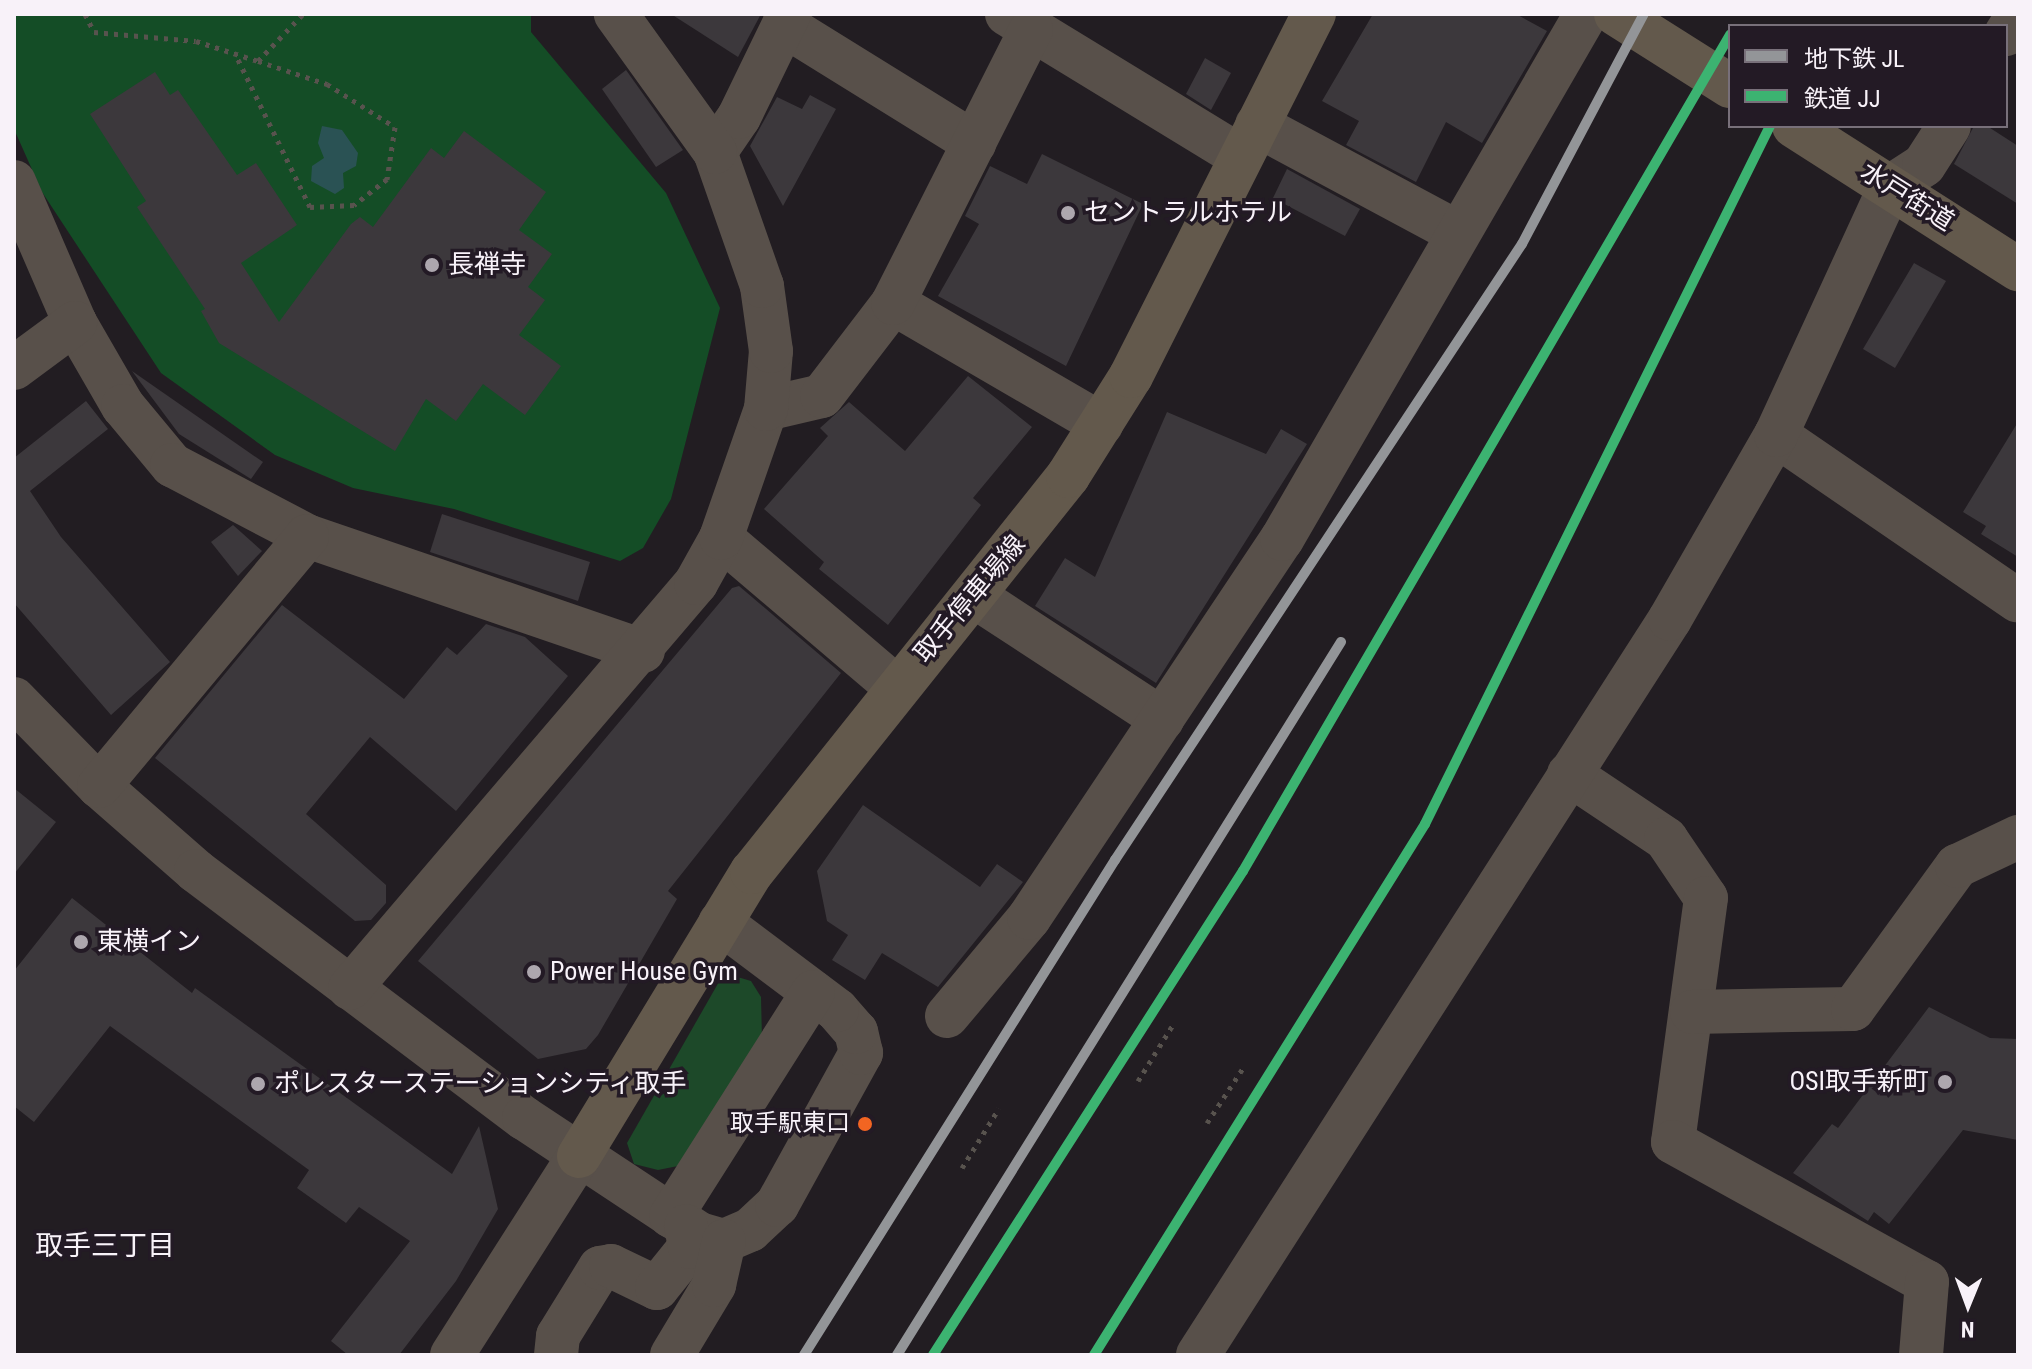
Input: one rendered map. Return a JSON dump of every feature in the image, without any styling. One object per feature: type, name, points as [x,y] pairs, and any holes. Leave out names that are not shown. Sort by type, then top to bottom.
[{"type":"main road","name":"取手停車場線","points":[[579,1156],[720,922],[808,797],[974,596],[1101,424],[1314,14]]},
{"type":"main road","points":[[1616,14],[1728,85]]},
{"type":"main road","name":"水戸街道","points":[[1797,128],[2018,269]]},
{"type":"street","points":[[350,988],[643,651],[721,538],[766,409],[771,351],[762,286],[715,152],[616,14]]},
{"type":"street","points":[[947,1016],[1029,918],[1282,539],[1586,14]]},
{"type":"street","points":[[715,152],[787,20],[974,143]]},
{"type":"street","points":[[766,409],[822,396],[893,303],[974,143],[1019,22],[1249,141],[1458,233]]},
{"type":"street","points":[[1198,1355],[1670,619],[1776,435],[1890,187],[1924,165],[1948,128]]},
{"type":"street","points":[[14,182],[75,323],[123,406],[172,465],[307,536],[643,651]]},
{"type":"street","points":[[893,303],[1101,424]]},
{"type":"street","points":[[14,368],[75,323]]},
{"type":"street","points":[[1776,435],[2018,601]]},
{"type":"street","points":[[99,786],[307,536]]},
{"type":"street","points":[[721,538],[897,688]]},
{"type":"street","points":[[974,596],[1162,719]]},
{"type":"street","points":[[14,699],[99,786],[196,871],[579,1156],[694,1228],[750,1230],[777,1205],[854,1074],[861,1053],[856,1032],[813,992],[720,922]]},
{"type":"street","points":[[1569,774],[1666,839],[1706,898],[1673,1142],[1927,1282],[1921,1355]]},
{"type":"street","points":[[1692,1012],[1853,1009],[1957,866],[2018,837]]},
{"type":"street","points":[[556,1355],[558,1336],[600,1268],[611,1266],[657,1288],[690,1247],[694,1228],[813,992]]},
{"type":"street","points":[[452,1355],[579,1156]]},
{"type":"street","points":[[672,1355],[714,1285],[694,1228]]},
{"type":"path","points":[[85,14],[94,32],[196,41],[235,53],[327,84],[395,127],[387,179],[354,205],[310,207],[235,53]]},
{"type":"path","points":[[258,61],[303,14]]},
{"type":"path","points":[[1138,1081],[1174,1023]]},
{"type":"path","points":[[1207,1123],[1245,1065]]},
{"type":"path","points":[[962,1168],[999,1108]]},
{"type":"green space","points":[[14,14],[531,14],[531,32],[666,193],[720,308],[671,499],[643,548],[620,561],[454,509],[353,488],[275,455],[161,373],[42,192],[14,129]]},
{"type":"green space","points":[[724,973],[751,981],[761,997],[762,1039],[683,1165],[658,1170],[634,1164],[627,1143]]},
{"type":"water","points":[[322,126],[342,130],[358,153],[356,166],[343,173],[344,188],[335,194],[311,181],[312,166],[324,158],[318,143]]},
{"type":"building","points":[[671,14],[761,14],[738,57]]},
{"type":"building","points":[[1373,14],[1516,14],[1547,31],[1482,143],[1446,122],[1416,182],[1346,145],[1359,121],[1322,101]]},
{"type":"building","points":[[1205,58],[1231,73],[1211,110],[1186,94]]},
{"type":"building","points":[[626,70],[683,150],[656,167],[602,89]]},
{"type":"building","points":[[155,72],[170,95],[178,90],[237,175],[256,163],[297,225],[241,263],[279,322],[351,224],[360,217],[373,227],[431,148],[444,158],[464,131],[546,192],[519,230],[552,254],[528,287],[545,300],[519,335],[561,366],[525,415],[483,384],[456,421],[426,399],[395,451],[219,343],[201,311],[205,309],[137,207],[146,201],[90,114]]},
{"type":"building","points":[[810,95],[836,109],[783,206],[750,146],[777,97],[802,109]]},
{"type":"building","points":[[1973,128],[1990,128],[2018,146],[2018,204],[1954,164]]},
{"type":"building","points":[[1042,154],[1143,204],[1066,366],[938,296],[979,224],[965,216],[990,166],[1027,184]]},
{"type":"building","points":[[1287,169],[1360,209],[1345,236],[1273,198]]},
{"type":"building","points":[[1914,263],[1946,281],[1895,368],[1863,349]]},
{"type":"building","points":[[132,371],[263,462],[251,479],[179,434]]},
{"type":"building","points":[[968,376],[1032,427],[973,498],[981,505],[888,625],[819,569],[824,562],[764,509],[828,436],[820,428],[849,402],[905,451]]},
{"type":"building","points":[[86,401],[108,429],[30,491],[61,537],[170,662],[111,715],[14,603],[14,458]]},
{"type":"building","points":[[1167,412],[1266,454],[1281,429],[1307,444],[1156,683],[1035,606],[1065,558],[1095,577]]},
{"type":"building","points":[[2018,422],[2018,557],[1981,534],[1986,526],[1963,512]]},
{"type":"building","points":[[442,514],[590,562],[578,601],[430,552]]},
{"type":"building","points":[[233,525],[262,551],[238,576],[211,542]]},
{"type":"building","points":[[739,586],[841,673],[668,891],[677,899],[598,1035],[586,1049],[538,1059],[418,961],[732,588]]},
{"type":"building","points":[[282,605],[404,699],[447,647],[457,655],[486,624],[525,637],[568,676],[456,811],[370,737],[306,814],[386,885],[386,903],[371,920],[355,921],[155,758]]},
{"type":"building","points":[[14,788],[56,822],[14,874]]},
{"type":"building","points":[[863,805],[980,887],[997,864],[1023,882],[938,987],[882,953],[865,980],[832,960],[848,935],[827,921],[817,871]]},
{"type":"building","points":[[72,898],[192,993],[195,988],[452,1174],[479,1126],[498,1209],[456,1281],[399,1355],[348,1355],[331,1341],[410,1241],[359,1207],[346,1223],[297,1188],[309,1170],[110,1026],[34,1122],[14,1106],[14,971]]},
{"type":"building","name":"OSI取手新町","points":[[1929,1007],[1990,1038],[2018,1039],[2018,1140],[1963,1130],[1889,1224],[1874,1212],[1868,1221],[1793,1173],[1832,1124],[1838,1128]]},
{"type":"metro line","name":"JL","points":[[804,1355],[1115,860],[1522,244],[1644,14]]},
{"type":"metro line","name":"JL","points":[[897,1355],[1341,642]]},
{"type":"rail line","name":"JJ","points":[[933,1355],[1243,871],[1728,38]]},
{"type":"rail line","name":"JJ","points":[[1094,1355],[1425,824],[1769,128]]},
{"type":"place","name":"セントラルホテル","points":[[1068,213]]},
{"type":"place","name":"長禅寺","points":[[432,265]]},
{"type":"place","name":"東横イン","points":[[81,942]]},
{"type":"place","name":"Power House Gym","points":[[534,972]]},
{"type":"place","name":"OSI取手新町","points":[[1945,1082]]},
{"type":"place","name":"ポレスターステーションシティ取手","points":[[258,1084]]},
{"type":"place","name":"取手駅東口","points":[[865,1124]]},
{"type":"district","name":"取手三丁目","points":[[105,1246]]}]
